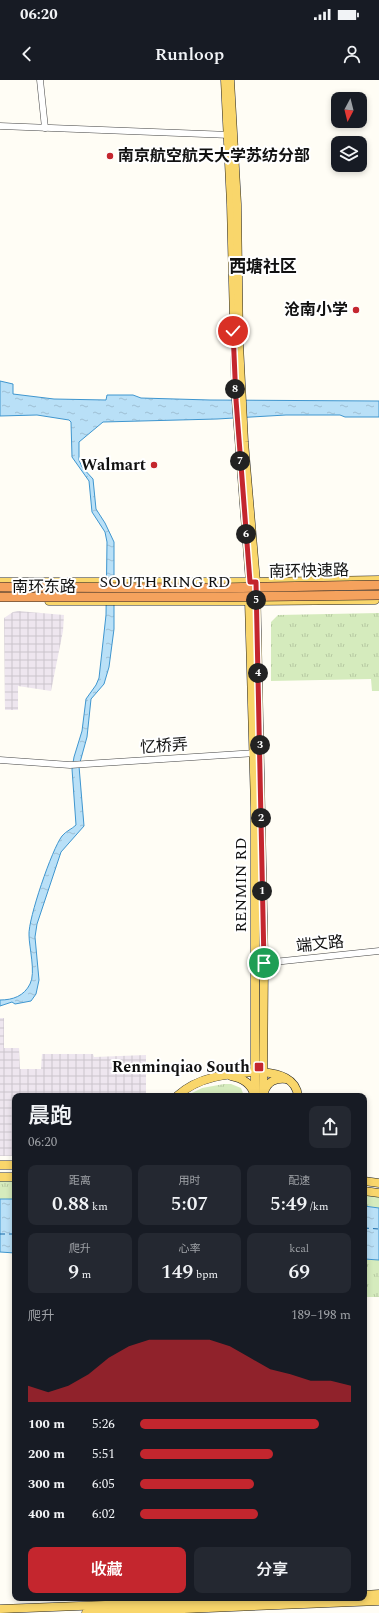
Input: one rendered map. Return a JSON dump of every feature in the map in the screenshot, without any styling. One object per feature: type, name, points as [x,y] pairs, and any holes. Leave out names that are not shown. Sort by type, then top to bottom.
[{"type":"highway","name":"南环快速路","points":[[0,588],[379,586]]},
{"type":"highway","name":"SOUTH RING RD","points":[[0,597],[379,595]]},
{"type":"main road","points":[[225,80],[230,135]]},
{"type":"main road","points":[[230,80],[230,135]]},
{"type":"main road","name":"RENMIN RD","points":[[230,135],[237,204],[240,420],[253,582],[264,963],[263,1093]]},
{"type":"main road","name":"南环东路","points":[[0,582],[253,582],[379,580]]},
{"type":"main road","name":"南环东路","points":[[0,601],[116,602],[379,599]]},
{"type":"main road","name":"RENMIN RD","points":[[255,1093],[255,807],[257,753]]},
{"type":"main road","points":[[182,1093],[198,1082],[222,1075],[255,1072]]},
{"type":"main road","points":[[263,1072],[276,1074],[291,1081],[296,1088],[297,1093]]},
{"type":"main road","points":[[222,1075],[235,1077],[246,1082],[254,1093]]},
{"type":"main road","points":[[264,1093],[270,1082],[282,1079],[291,1081]]},
{"type":"main road","points":[[0,1165],[12,1165]]},
{"type":"main road","points":[[0,1177],[12,1177]]},
{"type":"main road","points":[[367,1181],[379,1183]]},
{"type":"main road","points":[[367,1191],[379,1193]]},
{"type":"main road","points":[[367,1595],[379,1594]]},
{"type":"main road","points":[[86,1613],[263,1604],[275,1601]]},
{"type":"main road","points":[[0,1609],[379,1601]]},
{"type":"street","points":[[40,80],[45,128]]},
{"type":"street","points":[[0,126],[230,135]]},
{"type":"street","name":"忆桥弄","points":[[0,760],[70,765],[257,753]]},
{"type":"street","name":"端文路","points":[[264,963],[379,951]]},
{"type":"shaded area","points":[[18,611],[64,615],[63,631],[51,691],[18,686],[18,710],[5,710],[4,618],[13,612]]},
{"type":"shaded area","points":[[0,1018],[4,1018],[4,1048],[19,1048],[20,1069],[41,1069],[42,1054],[93,1054],[94,1057],[146,1055],[146,1093],[12,1093],[12,1156],[0,1156]]},
{"type":"green space","points":[[379,613],[379,691],[372,691],[371,679],[271,681],[271,622],[278,615]]},
{"type":"green space","points":[[231,1084],[241,1088],[243,1093],[192,1093],[202,1088]]},
{"type":"green space","points":[[0,1181],[12,1181],[12,1199],[0,1199]]},
{"type":"green space","points":[[367,1195],[379,1197],[379,1208],[367,1206]]},
{"type":"green space","points":[[367,1259],[379,1260],[379,1297],[367,1297]]},
{"type":"water","points":[[0,381],[13,384],[13,394],[54,399],[106,400],[107,395],[133,395],[141,398],[210,400],[379,401],[379,417],[286,415],[217,419],[103,422],[79,442],[79,460],[82,467],[93,479],[96,509],[114,542],[114,629],[109,667],[104,684],[91,699],[87,737],[79,766],[84,826],[61,852],[37,924],[35,937],[39,980],[36,994],[31,1001],[15,1004],[12,1002],[0,1006],[0,1000],[18,996],[25,992],[30,984],[32,979],[32,967],[29,935],[36,900],[52,855],[58,843],[64,834],[76,825],[72,769],[82,731],[86,699],[99,678],[106,615],[107,542],[105,532],[92,512],[89,481],[72,457],[71,422],[69,420],[37,415],[0,416]]},
{"type":"water","points":[[0,1199],[12,1199],[12,1253],[0,1252]]},
{"type":"water","points":[[367,1206],[379,1208],[379,1260],[367,1259]]},
{"type":"ferry route","points":[[367,1228],[379,1229]]},
{"type":"ferry route","points":[[0,1234],[12,1234]]},
{"type":"place","name":"南京航空航天大学苏纺分部","points":[[110,156]]},
{"type":"place","name":"沧南小学","points":[[356,310]]},
{"type":"place","name":"Walmart","points":[[154,465]]},
{"type":"place","name":"Renminqiao South","points":[[259,1067]]},
{"type":"district","name":"西塘社区","points":[[263,267]]},
{"type":"route","points":[[233,331],[238,442],[250,582],[256,582],[264,963]]}]
